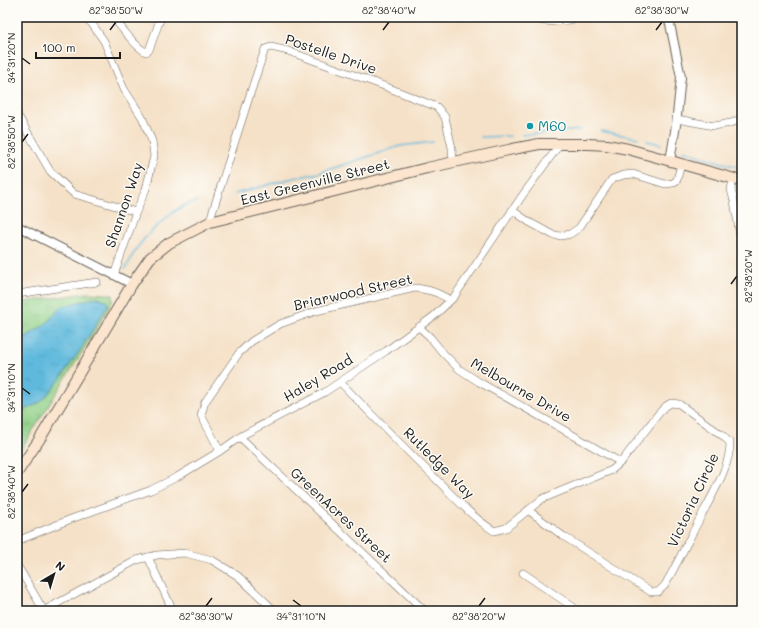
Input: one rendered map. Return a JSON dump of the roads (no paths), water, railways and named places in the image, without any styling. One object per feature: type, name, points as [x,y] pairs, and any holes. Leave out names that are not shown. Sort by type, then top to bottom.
[{"type":"main road","name":"East Greenville Street","points":[[17,473],[132,284],[150,258],[169,243],[208,223],[453,162],[539,144],[608,145],[738,180]]},
{"type":"street","name":"Shannon Way","points":[[85,17],[104,41],[124,89],[142,117],[152,140],[154,156],[146,189],[136,212],[114,274]]},
{"type":"street","points":[[113,17],[131,39],[143,51],[146,52],[149,50],[161,17]]},
{"type":"street","points":[[531,17],[541,21],[558,21],[576,19],[579,17]]},
{"type":"street","points":[[667,17],[670,24],[681,77],[677,119],[670,161]]},
{"type":"street","name":"Postelle Drive","points":[[208,223],[265,49],[271,47],[288,50],[437,107],[445,117],[452,148],[453,162]]},
{"type":"street","points":[[17,114],[50,171],[74,194],[136,212]]},
{"type":"street","points":[[677,119],[714,126],[731,123],[742,119]]},
{"type":"street","name":"Haley Road","points":[[17,541],[71,519],[151,490],[177,477],[240,437],[325,392],[419,327],[434,316],[454,296],[512,210],[560,144]]},
{"type":"street","points":[[512,210],[529,222],[553,235],[562,236],[570,234],[579,228],[612,179],[633,174],[665,184],[673,183],[677,180],[681,164]]},
{"type":"street","points":[[738,180],[731,190],[740,236],[740,282],[742,297]]},
{"type":"street","points":[[17,226],[132,284]]},
{"type":"street","points":[[17,295],[97,282]]},
{"type":"street","name":"Briarwood Street","points":[[220,451],[201,415],[205,402],[239,353],[252,341],[280,324],[316,311],[415,288],[426,289],[439,293],[450,300]]},
{"type":"street","name":"Melbourne Drive","points":[[419,327],[459,369],[479,382],[620,462]]},
{"type":"street","name":"Rutledge Way","points":[[340,382],[419,463],[482,523],[494,530],[506,528],[528,510]]},
{"type":"street","name":"Victoria Circle","points":[[671,403],[679,404],[712,427],[730,443],[728,460],[714,490],[670,576],[665,585],[658,592],[651,592],[563,536],[528,510],[542,499],[612,470],[659,413],[671,403]]},
{"type":"street","name":"GreenAcres Street","points":[[240,437],[425,611]]},
{"type":"street","points":[[17,564],[44,611],[137,560],[157,555],[185,553],[212,560],[238,576],[275,611]]},
{"type":"street","points":[[148,557],[173,611]]},
{"type":"street","points":[[523,573],[579,611]]},
{"type":"water","points":[[97,297],[107,301],[108,305],[59,381],[42,401],[17,413],[18,342],[46,324],[61,307]]},
{"type":"waterway","points":[[522,135],[580,130]]},
{"type":"waterway","points":[[601,131],[638,138]]},
{"type":"waterway","points":[[480,137],[510,136]]},
{"type":"waterway","points":[[647,141],[661,144]]},
{"type":"waterway","points":[[235,194],[289,179],[319,173],[400,146],[433,142]]},
{"type":"waterway","points":[[683,150],[742,168]]},
{"type":"waterway","points":[[125,269],[140,244],[158,225],[179,208],[197,201]]},
{"type":"place","name":"M60","points":[[530,126]]}]
